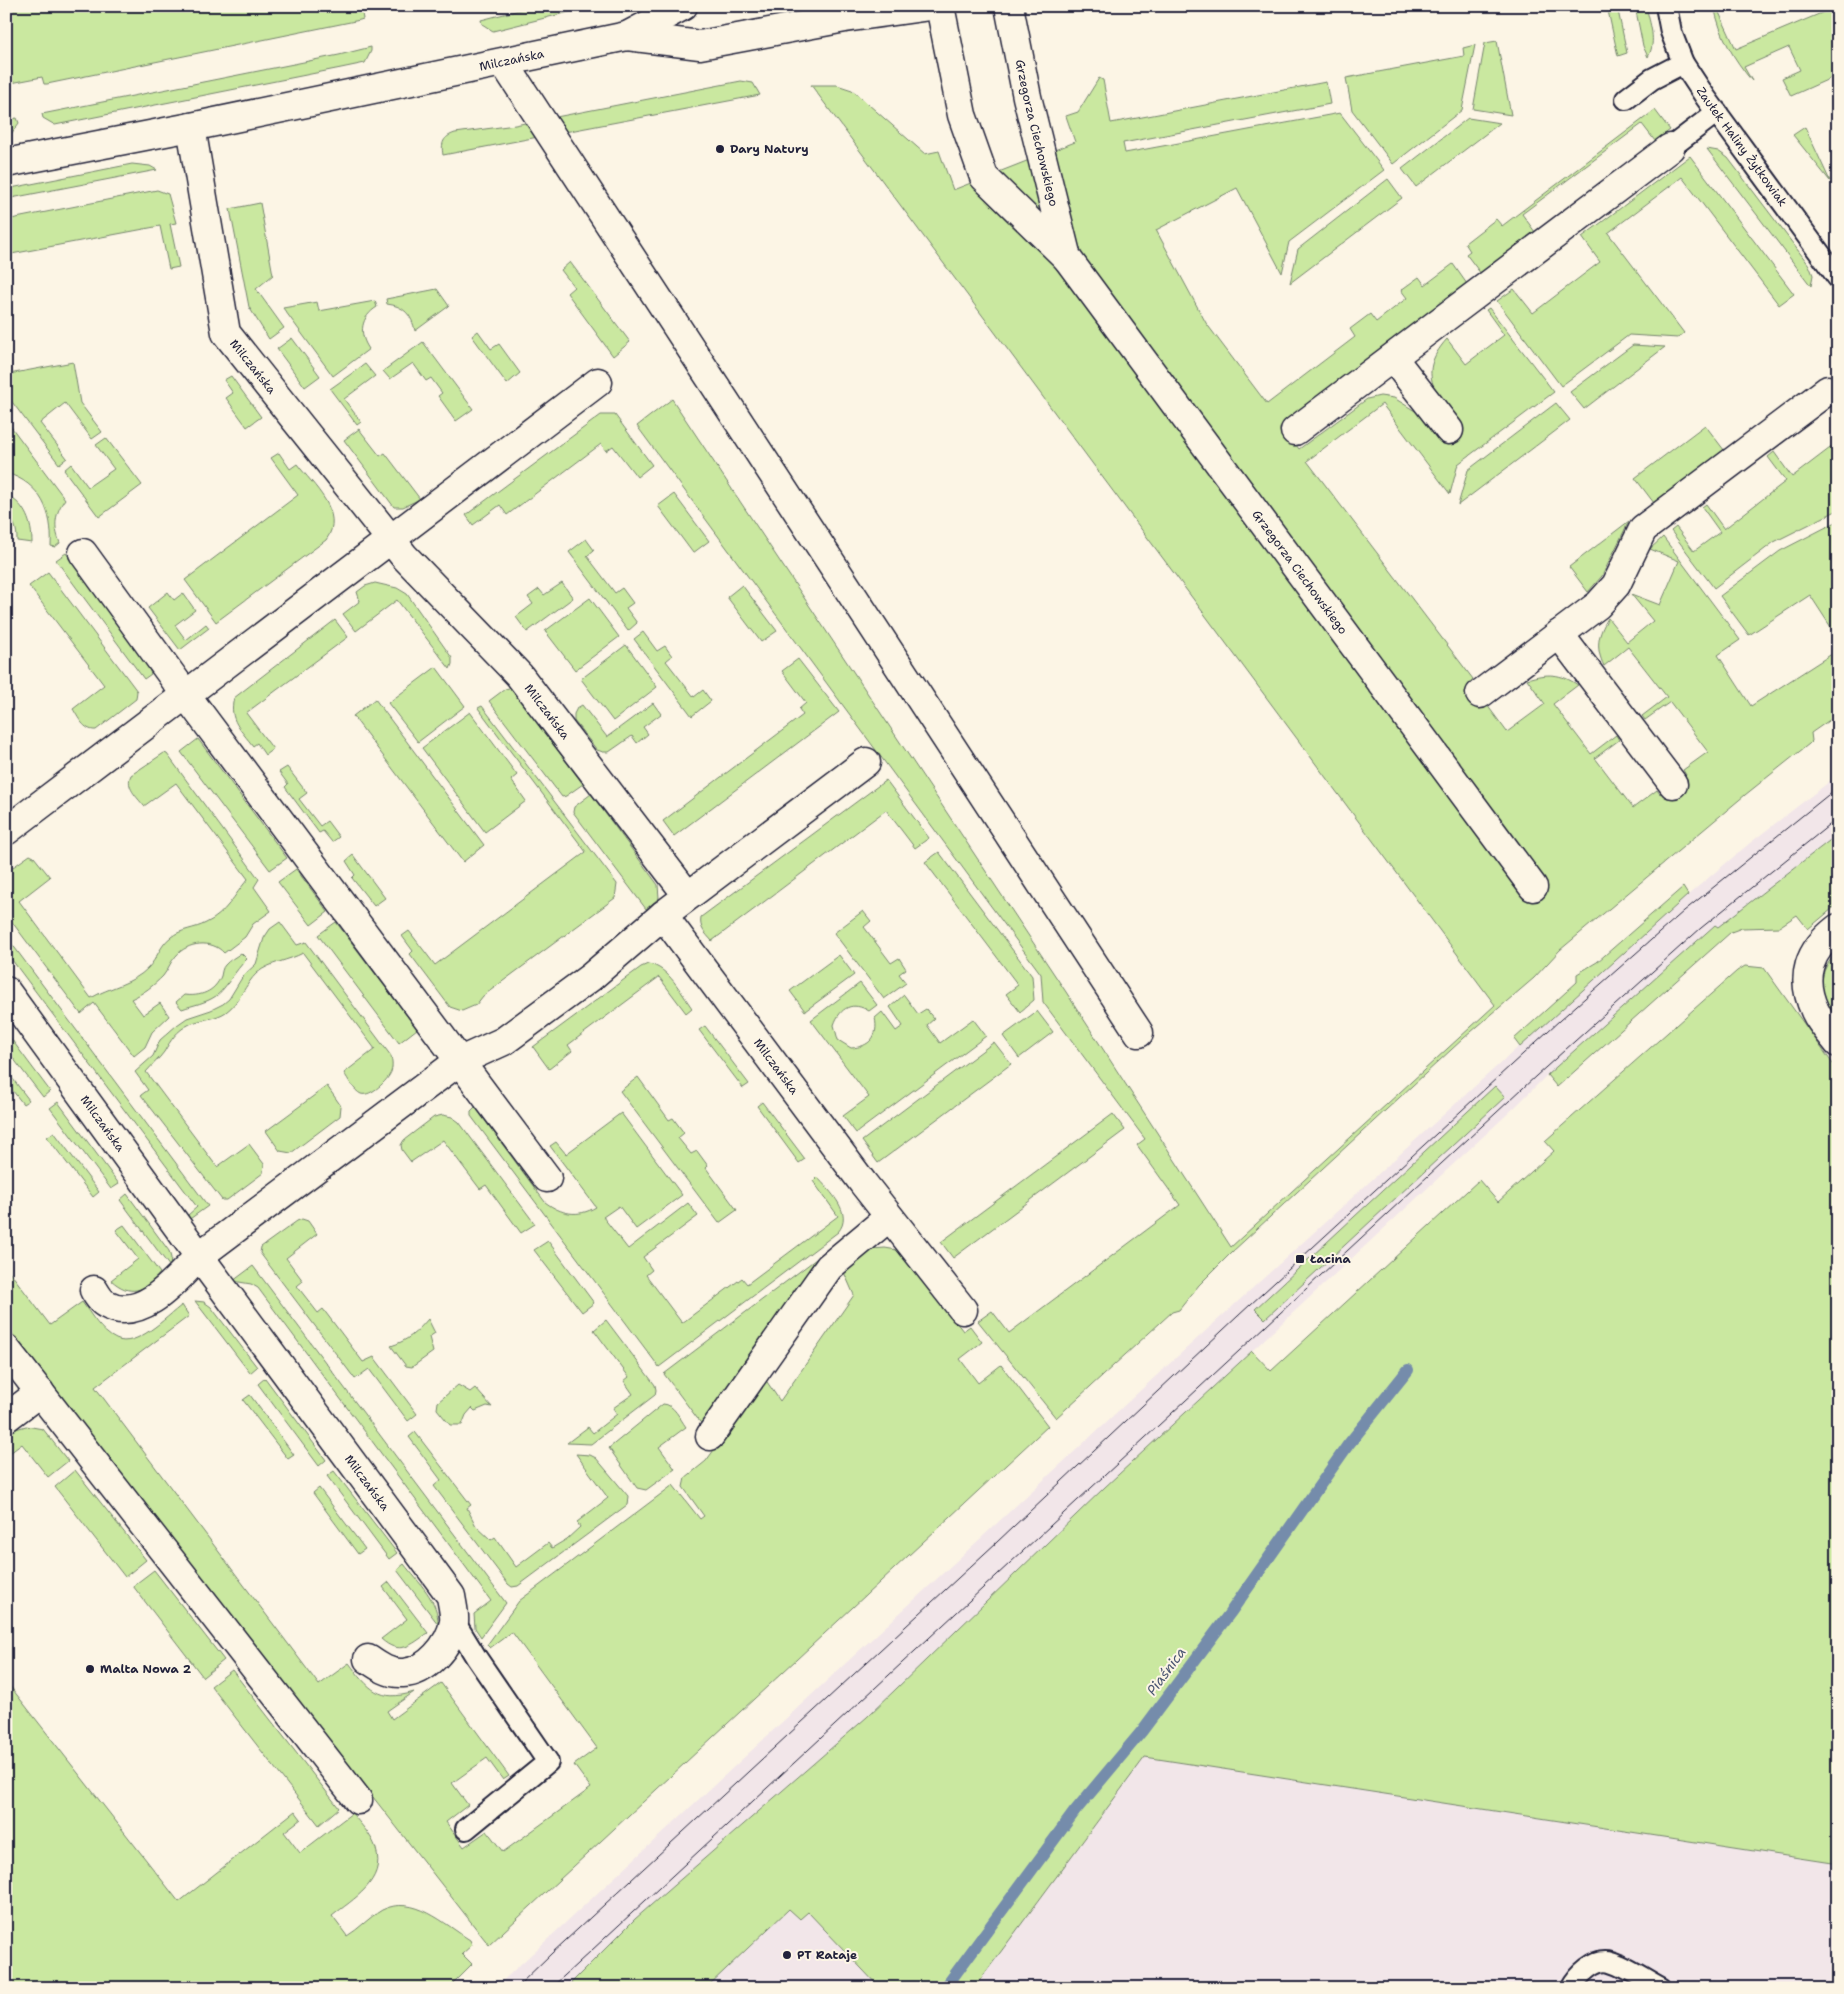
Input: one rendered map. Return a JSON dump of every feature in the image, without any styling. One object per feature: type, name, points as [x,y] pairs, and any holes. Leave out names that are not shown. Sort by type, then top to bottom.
[{"type":"street","name":"Milczańska","points":[[6,162],[192,127],[627,36],[683,6]]},
{"type":"street","name":"Milczańska","points":[[627,36],[700,45],[845,18],[930,6]]},
{"type":"street","name":"Grzegorza Ciechowskiego","points":[[940,6],[962,115],[984,178],[1067,258],[1533,887]]},
{"type":"street","name":"Grzegorza Ciechowskiego","points":[[1009,6],[1027,97],[1067,258]]},
{"type":"street","points":[[504,63],[1139,1033]]},
{"type":"street","name":"Milczańska","points":[[192,127],[226,333],[404,556],[519,675],[688,896]]},
{"type":"street","points":[[1295,431],[1670,148]]},
{"type":"street","points":[[1393,358],[1449,430]]},
{"type":"street","points":[[6,831],[598,382]]},
{"type":"street","points":[[1480,694],[1598,605],[1616,586],[1643,529],[1833,386]]},
{"type":"street","points":[[83,553],[186,695],[546,1178]]},
{"type":"street","points":[[1559,634],[1673,784]]},
{"type":"street","points":[[94,1290],[104,1304],[114,1308],[127,1310],[143,1306],[180,1276],[198,1256],[458,1062],[504,1041],[591,978],[662,915],[866,762]]},
{"type":"street","name":"Milczańska","points":[[662,915],[889,1217],[963,1310]]},
{"type":"street","points":[[1838,928],[1824,938],[1813,953],[1807,977],[1807,989],[1816,1012],[1838,1043]]},
{"type":"street","name":"Milczańska","points":[[6,991],[198,1256],[451,1596],[454,1621],[447,1645],[427,1665],[404,1673],[383,1670],[368,1659]]},
{"type":"street","points":[[710,1436],[828,1267],[889,1217]]},
{"type":"street","points":[[6,1349],[358,1800]]},
{"type":"street","points":[[6,1418],[40,1392]]},
{"type":"lane","name":"Zaułek Haliny Żytkowiak","points":[[1666,6],[1671,32],[1683,63],[1838,278]]},
{"type":"lane","points":[[1626,99],[1652,79],[1683,63]]},
{"type":"lane","points":[[1670,148],[1717,112]]},
{"type":"lane","points":[[454,1621],[476,1658],[548,1762],[466,1829]]},
{"type":"lane","points":[[1570,1988],[1575,1979],[1590,1965],[1609,1961],[1661,1988]]},
{"type":"shaded area","points":[[1838,775],[1838,834],[1718,927],[1715,925],[1547,1075],[1515,1107],[1105,1487],[867,1717],[635,1919],[566,1988],[495,1988],[1156,1376],[1485,1077],[1688,895],[1750,843]]},
{"type":"shaded area","points":[[1145,1757],[1838,1864],[1838,1988],[974,1988]]},
{"type":"shaded area","points":[[802,1861],[925,1988],[663,1988]]},
{"type":"green space","points":[[6,6],[367,6],[361,8],[363,19],[360,20],[47,84],[44,84],[42,77],[11,83],[12,91],[6,92]]},
{"type":"green space","points":[[535,6],[580,6],[569,12],[493,31],[482,24],[481,20]]},
{"type":"green space","points":[[1607,6],[1617,6],[1627,53],[1618,56]]},
{"type":"green space","points":[[1635,6],[1646,6],[1652,39],[1651,51],[1648,57],[1643,46]]},
{"type":"green space","points":[[1714,6],[1716,6],[1736,49],[1838,6],[1838,75],[1791,96],[1782,78],[1800,70],[1789,47],[1744,67],[1752,81],[1728,46]]},
{"type":"green space","points":[[1497,41],[1511,115],[1473,109],[1485,43]]},
{"type":"green space","points":[[1475,45],[1462,110],[1393,164],[1352,110],[1346,78],[1464,56],[1463,48]]},
{"type":"green space","points":[[371,47],[365,63],[341,68],[55,125],[43,118],[42,114],[339,55]]},
{"type":"green space","points":[[1099,78],[1103,80],[1111,123],[1326,82],[1330,104],[1123,143],[1125,153],[1340,113],[1384,170],[1289,242],[1282,273],[1237,188],[1156,230],[1206,323],[1267,404],[1355,337],[1350,329],[1370,314],[1376,322],[1407,298],[1401,290],[1419,277],[1425,285],[1453,264],[1467,284],[1281,425],[1299,449],[1367,399],[1380,396],[1394,398],[1420,414],[1443,444],[1463,430],[1434,387],[1431,376],[1432,365],[1437,353],[1447,339],[1466,364],[1504,335],[1486,310],[1489,308],[1554,392],[1458,464],[1450,494],[1382,404],[1307,461],[1473,679],[1470,682],[1507,732],[1545,704],[1527,679],[1553,675],[1565,678],[1578,685],[1553,704],[1591,754],[1616,735],[1619,740],[1595,758],[1633,808],[1657,790],[1660,794],[1686,775],[1683,770],[1708,752],[1670,702],[1645,720],[1642,716],[1667,697],[1628,647],[1604,666],[1599,653],[1600,636],[1608,618],[1627,642],[1653,621],[1631,594],[1660,605],[1679,561],[1650,549],[1663,537],[1740,640],[1718,655],[1751,706],[1838,650],[1838,723],[1834,723],[1831,719],[1811,733],[1812,741],[1809,744],[1745,795],[1560,950],[1534,978],[1464,1038],[1232,1252],[1199,1285],[1179,1310],[1172,1312],[1056,1418],[978,1321],[992,1311],[1009,1333],[1180,1205],[1137,1145],[1145,1139],[1043,1002],[1041,974],[637,426],[672,399],[1066,992],[1231,1247],[1495,1005],[811,85],[837,85],[852,90],[925,154],[939,151],[953,190],[1075,142],[1066,116],[1078,112]]},
{"type":"green space","points":[[741,81],[753,83],[760,95],[443,155],[442,147],[445,139],[455,133],[515,125]]},
{"type":"green space","points":[[1655,110],[1670,130],[1655,141],[1642,124],[1522,214],[1535,232],[1481,274],[1466,254],[1470,251],[1465,243],[1496,219],[1502,226]]},
{"type":"green space","points":[[17,118],[19,123],[11,134],[6,135],[6,120]]},
{"type":"green space","points":[[1468,118],[1500,123],[1416,187],[1402,169]]},
{"type":"green space","points":[[1805,127],[1830,181],[1793,135]]},
{"type":"green space","points":[[1707,149],[1718,151],[1728,158],[1809,265],[1813,275],[1811,286]]},
{"type":"green space","points":[[1690,156],[1794,294],[1779,305],[1682,177],[1608,233],[1684,333],[1678,338],[1629,335],[1561,386],[1497,301],[1514,289],[1533,313],[1600,262],[1582,237]]},
{"type":"green space","points":[[132,164],[150,166],[157,170],[6,199],[6,189]]},
{"type":"green space","points":[[1388,179],[1402,198],[1290,283],[1298,249]]},
{"type":"green space","points":[[157,190],[168,194],[176,223],[170,224],[179,267],[169,269],[160,226],[6,255],[6,220]]},
{"type":"green space","points":[[260,203],[273,275],[256,289],[284,328],[269,339],[249,307],[230,209]]},
{"type":"green space","points":[[570,262],[630,342],[613,356],[567,293],[574,287],[561,270]]},
{"type":"green space","points":[[437,289],[449,306],[415,331],[412,320],[403,309],[387,304],[386,299]]},
{"type":"green space","points":[[375,301],[377,307],[367,316],[362,331],[369,349],[333,376],[283,308],[317,302],[319,311]]},
{"type":"green space","points":[[478,331],[491,349],[499,344],[520,373],[507,384],[472,336]]},
{"type":"green space","points":[[292,338],[320,376],[305,387],[277,349]]},
{"type":"green space","points":[[423,342],[473,409],[456,421],[438,396],[442,393],[431,378],[426,381],[413,363],[390,379],[383,371]]},
{"type":"green space","points":[[1633,345],[1665,347],[1584,409],[1570,392]]},
{"type":"green space","points":[[73,362],[80,403],[102,432],[92,439],[65,403],[40,423],[67,458],[59,464],[6,394],[6,377],[9,374]]},
{"type":"green space","points":[[365,364],[375,376],[344,399],[361,422],[357,425],[330,389]]},
{"type":"green space","points":[[231,376],[261,417],[247,427],[226,398],[233,393],[224,380]]},
{"type":"green space","points":[[1556,403],[1570,420],[1458,505],[1468,470]]},
{"type":"green space","points":[[601,415],[615,415],[652,465],[637,477],[613,446],[606,451],[601,444],[507,515],[500,505],[473,525],[466,515]]},
{"type":"green space","points":[[6,420],[65,499],[57,515],[56,531],[60,543],[55,547],[51,546],[50,522],[42,501],[28,484],[6,473]]},
{"type":"green space","points":[[1705,425],[1724,450],[1654,503],[1635,478]]},
{"type":"green space","points":[[359,429],[380,456],[385,453],[420,499],[403,507],[394,507],[344,440]]},
{"type":"green space","points":[[106,438],[142,485],[99,517],[64,470],[71,464],[88,487],[114,469],[96,445]]},
{"type":"green space","points":[[1838,442],[1838,510],[1774,542],[1714,588],[1671,531],[1676,527],[1694,551],[1720,532],[1702,507],[1706,504],[1724,529],[1786,481],[1768,457],[1774,452],[1792,477]]},
{"type":"green space","points":[[279,453],[290,469],[297,464],[325,500],[332,520],[331,530],[326,540],[216,622],[185,580],[298,495],[271,458]]},
{"type":"green space","points":[[674,494],[709,541],[693,553],[658,506]]},
{"type":"green space","points":[[6,495],[23,509],[31,529],[32,543],[17,541],[15,526],[6,515]]},
{"type":"green space","points":[[1629,521],[1602,576],[1588,592],[1569,567]]},
{"type":"green space","points":[[1838,521],[1838,638],[1810,595],[1749,635],[1720,596],[1780,551]]},
{"type":"green space","points":[[586,539],[594,550],[587,556],[615,593],[622,588],[633,603],[626,608],[637,623],[628,631],[569,552]]},
{"type":"green space","points":[[66,553],[148,667],[151,674],[144,679],[56,560]]},
{"type":"green space","points":[[48,572],[137,691],[136,699],[96,730],[85,726],[73,709],[104,685],[29,586]]},
{"type":"green space","points":[[375,583],[397,588],[407,594],[452,658],[450,669],[397,600],[356,631],[343,614],[360,601],[357,592],[365,586]]},
{"type":"green space","points":[[562,583],[573,598],[527,632],[516,617],[533,604],[528,597],[539,589],[544,595]]},
{"type":"green space","points":[[742,585],[777,631],[761,642],[727,597]]},
{"type":"green space","points":[[168,592],[174,600],[183,593],[195,610],[175,625],[186,640],[206,624],[209,628],[180,650],[148,608]]},
{"type":"green space","points":[[590,598],[619,637],[575,670],[545,631]]},
{"type":"green space","points":[[335,620],[348,637],[246,713],[273,749],[265,755],[257,743],[253,746],[234,719],[234,698]]},
{"type":"green space","points":[[643,632],[657,651],[665,646],[672,656],[666,661],[694,697],[703,690],[711,701],[692,716],[634,639]]},
{"type":"green space","points":[[626,645],[657,687],[613,721],[581,679]]},
{"type":"green space","points":[[798,659],[839,712],[674,836],[663,821],[803,715],[799,709],[806,703],[782,671]]},
{"type":"green space","points":[[436,667],[465,706],[418,742],[388,703]]},
{"type":"green space","points":[[509,688],[512,689],[583,784],[566,796],[562,797],[489,701]]},
{"type":"green space","points":[[375,699],[484,845],[463,862],[353,716]]},
{"type":"green space","points":[[653,703],[661,714],[643,727],[648,734],[637,743],[632,736],[609,752],[597,750],[574,721],[574,714],[577,708],[582,705],[607,737]]},
{"type":"green space","points":[[482,706],[617,884],[615,898],[483,996],[476,1005],[462,1011],[450,1007],[410,954],[413,951],[402,936],[409,931],[435,965],[586,852],[478,708]]},
{"type":"green space","points":[[470,712],[517,775],[511,780],[526,801],[485,832],[422,748]]},
{"type":"green space","points":[[198,739],[287,858],[270,870],[181,752]]},
{"type":"green space","points":[[164,753],[167,754],[259,879],[254,887],[271,911],[253,924],[245,937],[224,953],[206,944],[193,945],[181,951],[159,980],[144,992],[131,999],[143,1015],[160,1003],[169,1016],[152,1032],[145,1047],[134,1056],[94,1003],[81,1014],[6,914],[6,872],[30,855],[34,857],[50,877],[19,901],[91,998],[128,982],[142,973],[151,964],[167,940],[179,932],[202,925],[219,915],[248,879],[176,783],[144,806],[133,792],[130,784],[131,775]]},
{"type":"green space","points":[[287,767],[307,793],[299,799],[320,826],[327,821],[339,837],[332,842],[323,831],[319,833],[285,787],[288,784],[279,772]]},
{"type":"green space","points":[[886,780],[929,838],[915,848],[886,810],[712,941],[702,927],[701,917]]},
{"type":"green space","points":[[591,794],[658,885],[659,898],[646,909],[573,812],[574,807]]},
{"type":"green space","points":[[1838,834],[1838,904],[1808,929],[1797,915],[1779,927],[1742,928],[1731,932],[1557,1087],[1547,1075],[1715,925],[1718,927]]},
{"type":"green space","points":[[939,852],[1032,976],[1034,1000],[1020,1012],[1006,994],[1018,985],[925,862]]},
{"type":"green space","points":[[353,855],[385,898],[374,906],[352,878],[355,875],[346,861]]},
{"type":"green space","points":[[296,869],[328,912],[311,925],[278,882]]},
{"type":"green space","points":[[1683,887],[1688,895],[1520,1047],[1514,1039],[1577,982],[1577,974],[1597,962]]},
{"type":"green space","points":[[863,911],[871,921],[864,927],[891,963],[899,958],[906,969],[899,974],[906,983],[884,999],[834,933]]},
{"type":"green space","points":[[280,922],[297,945],[306,942],[391,1056],[392,1070],[383,1083],[369,1093],[361,1094],[354,1088],[344,1073],[375,1049],[303,953],[262,969],[249,982],[235,1003],[226,1012],[190,1024],[177,1033],[162,1055],[146,1072],[217,1167],[249,1144],[264,1164],[263,1173],[227,1200],[222,1200],[141,1095],[148,1090],[135,1072],[153,1056],[160,1040],[177,1025],[187,1018],[223,1004],[229,999],[243,976],[256,964],[264,938],[270,929]]},
{"type":"green space","points":[[336,922],[417,1029],[399,1043],[318,935]]},
{"type":"green space","points":[[6,936],[208,1206],[187,1221],[188,1215],[197,1207],[6,952]]},
{"type":"green space","points":[[1838,952],[1838,1012],[1834,1014],[1825,997],[1822,982],[1826,967]]},
{"type":"green space","points":[[241,953],[247,959],[216,996],[182,1009],[176,1002],[184,995],[196,995],[211,990],[221,976],[224,966]]},
{"type":"green space","points":[[839,955],[854,975],[805,1011],[790,991]]},
{"type":"green space","points":[[648,964],[655,966],[668,975],[692,1008],[686,1013],[659,977],[568,1045],[572,1051],[549,1069],[533,1047],[641,967]]},
{"type":"green space","points":[[1745,966],[1764,968],[1838,1071],[1838,1864],[1145,1757],[974,1988],[880,1988],[808,1912],[800,1919],[789,1909],[706,1988],[575,1988],[571,1983],[635,1919],[867,1717],[1105,1487],[1252,1351],[1271,1371],[1479,1180],[1498,1202],[1554,1151],[1545,1141],[1737,971]]},
{"type":"green space","points":[[860,983],[877,1005],[869,1011],[858,1006],[852,1006],[843,1010],[834,1025],[838,1040],[851,1048],[868,1043],[872,1039],[876,1030],[875,1018],[882,1012],[896,1031],[903,1026],[890,1007],[904,995],[918,1014],[926,1009],[934,1019],[927,1025],[940,1043],[973,1019],[986,1036],[856,1133],[843,1116],[869,1097],[811,1020]]},
{"type":"green space","points":[[1037,1011],[1053,1032],[1019,1058],[1003,1036]]},
{"type":"green space","points":[[705,1026],[749,1084],[743,1088],[699,1030]]},
{"type":"green space","points":[[6,1032],[50,1091],[43,1097],[6,1049]]},
{"type":"green space","points":[[994,1042],[1011,1064],[878,1163],[862,1141]]},
{"type":"green space","points":[[6,1070],[29,1100],[23,1104],[6,1082]]},
{"type":"green space","points":[[638,1077],[669,1120],[673,1118],[684,1133],[678,1138],[691,1154],[697,1151],[708,1166],[706,1168],[737,1210],[719,1223],[620,1091]]},
{"type":"green space","points":[[327,1086],[341,1106],[340,1116],[291,1153],[280,1151],[266,1131]]},
{"type":"green space","points":[[1495,1086],[1505,1097],[1265,1319],[1255,1309]]},
{"type":"green space","points":[[58,1102],[119,1184],[111,1189],[50,1108]]},
{"type":"green space","points":[[762,1102],[805,1159],[799,1163],[757,1106]]},
{"type":"green space","points":[[475,1107],[545,1202],[563,1212],[570,1213],[583,1213],[596,1207],[550,1146],[556,1142],[566,1154],[621,1113],[682,1195],[636,1229],[619,1206],[603,1217],[628,1249],[688,1203],[698,1216],[643,1257],[652,1270],[646,1275],[682,1323],[742,1278],[747,1284],[838,1216],[813,1181],[817,1177],[834,1196],[842,1210],[842,1225],[838,1232],[659,1367],[471,1116],[471,1111]]},
{"type":"green space","points":[[1113,1114],[1125,1130],[953,1258],[941,1242]]},
{"type":"green space","points":[[443,1115],[452,1117],[459,1122],[535,1224],[521,1233],[486,1185],[480,1189],[443,1140],[411,1162],[402,1150],[401,1145],[404,1140],[434,1117]]},
{"type":"green space","points":[[54,1132],[99,1192],[93,1197],[47,1137]]},
{"type":"green space","points":[[127,1194],[169,1251],[171,1258],[170,1267],[120,1200]]},
{"type":"green space","points":[[302,1219],[308,1221],[317,1234],[286,1258],[303,1281],[297,1286],[318,1313],[323,1309],[363,1362],[374,1357],[417,1414],[408,1421],[369,1369],[355,1379],[260,1253],[261,1247]]},
{"type":"green space","points":[[124,1225],[160,1273],[148,1284],[137,1290],[124,1289],[111,1280],[138,1259],[116,1230]]},
{"type":"green space","points":[[548,1241],[594,1303],[582,1312],[534,1250]]},
{"type":"green space","points":[[885,1248],[897,1250],[906,1257],[963,1331],[970,1326],[982,1342],[960,1359],[978,1383],[1001,1365],[1048,1426],[489,1945],[6,1329],[6,1267],[50,1325],[82,1302],[106,1332],[116,1339],[124,1341],[141,1336],[182,1305],[189,1316],[95,1387],[319,1685],[349,1663],[369,1687],[383,1695],[392,1696],[414,1692],[387,1711],[392,1719],[441,1683],[509,1776],[503,1780],[487,1758],[452,1783],[468,1805],[446,1822],[464,1847],[487,1831],[503,1852],[591,1788],[574,1765],[597,1748],[512,1632],[490,1648],[487,1645],[519,1601],[673,1485],[700,1519],[704,1516],[683,1487],[685,1478],[706,1461],[765,1379],[780,1401],[854,1295],[843,1270],[872,1249]]},
{"type":"green space","points":[[824,1253],[703,1426],[664,1374]]},
{"type":"green space","points":[[253,1266],[506,1603],[481,1637],[475,1628],[474,1614],[491,1601],[258,1288],[251,1284],[233,1281]]},
{"type":"green space","points":[[195,1301],[204,1302],[211,1307],[257,1367],[250,1373]]},
{"type":"green space","points":[[428,1319],[435,1333],[429,1337],[433,1352],[412,1367],[406,1366],[391,1346],[411,1336]]},
{"type":"green space","points":[[606,1320],[655,1385],[655,1395],[591,1444],[567,1443],[588,1427],[593,1433],[617,1414],[613,1408],[633,1394],[624,1381],[629,1377],[594,1330]]},
{"type":"green space","points":[[265,1378],[326,1460],[319,1466],[258,1384]]},
{"type":"green space","points":[[458,1385],[470,1392],[475,1388],[492,1407],[487,1406],[475,1411],[472,1408],[466,1415],[462,1425],[450,1425],[437,1409],[438,1402]]},
{"type":"green space","points":[[250,1395],[294,1455],[288,1459],[243,1400]]},
{"type":"green space","points":[[663,1404],[674,1409],[686,1427],[659,1447],[675,1469],[646,1490],[637,1488],[609,1448]]},
{"type":"green space","points":[[26,1426],[43,1429],[68,1461],[48,1477],[22,1444],[6,1456],[6,1432]]},
{"type":"green space","points":[[415,1432],[471,1505],[467,1508],[476,1526],[491,1540],[495,1537],[516,1567],[548,1543],[552,1548],[567,1539],[580,1527],[577,1522],[608,1498],[576,1454],[590,1455],[596,1458],[628,1496],[627,1505],[518,1586],[512,1587],[434,1486],[441,1480],[409,1437]]},
{"type":"green space","points":[[75,1470],[146,1560],[125,1577],[55,1487]]},
{"type":"green space","points":[[334,1471],[397,1553],[389,1559],[327,1476]]},
{"type":"green space","points":[[319,1488],[365,1549],[358,1554],[313,1493]]},
{"type":"green space","points":[[404,1564],[421,1585],[435,1607],[438,1624],[397,1570]]},
{"type":"green space","points":[[154,1570],[224,1660],[203,1677],[133,1586]]},
{"type":"green space","points":[[389,1582],[428,1633],[405,1647],[394,1647],[381,1639],[407,1619],[383,1587]]},
{"type":"green space","points":[[232,1670],[339,1808],[319,1825],[211,1686]]},
{"type":"green space","points":[[6,1681],[179,1902],[295,1811],[301,1819],[284,1832],[300,1853],[352,1813],[372,1839],[378,1860],[376,1871],[366,1888],[332,1916],[347,1936],[382,1910],[394,1906],[417,1908],[439,1919],[470,1940],[472,1945],[462,1954],[472,1964],[448,1988],[6,1988]]},
{"type":"waterway","name":"Piaśnica","points":[[945,1988],[1075,1811],[1142,1731],[1230,1613],[1348,1445],[1408,1370]]},
{"type":"tram line","points":[[516,1988],[1238,1316],[1560,1020],[1684,911],[1838,787]]},
{"type":"tram line","points":[[551,1988],[1536,1076],[1701,928],[1838,818]]},
{"type":"place","name":"Dary Natury","points":[[720,149]]},
{"type":"place","name":"Łacina","points":[[1300,1259]]},
{"type":"place","name":"Malta Nowa 2","points":[[90,1669]]},
{"type":"place","name":"PT Rataje","points":[[787,1955]]}]
